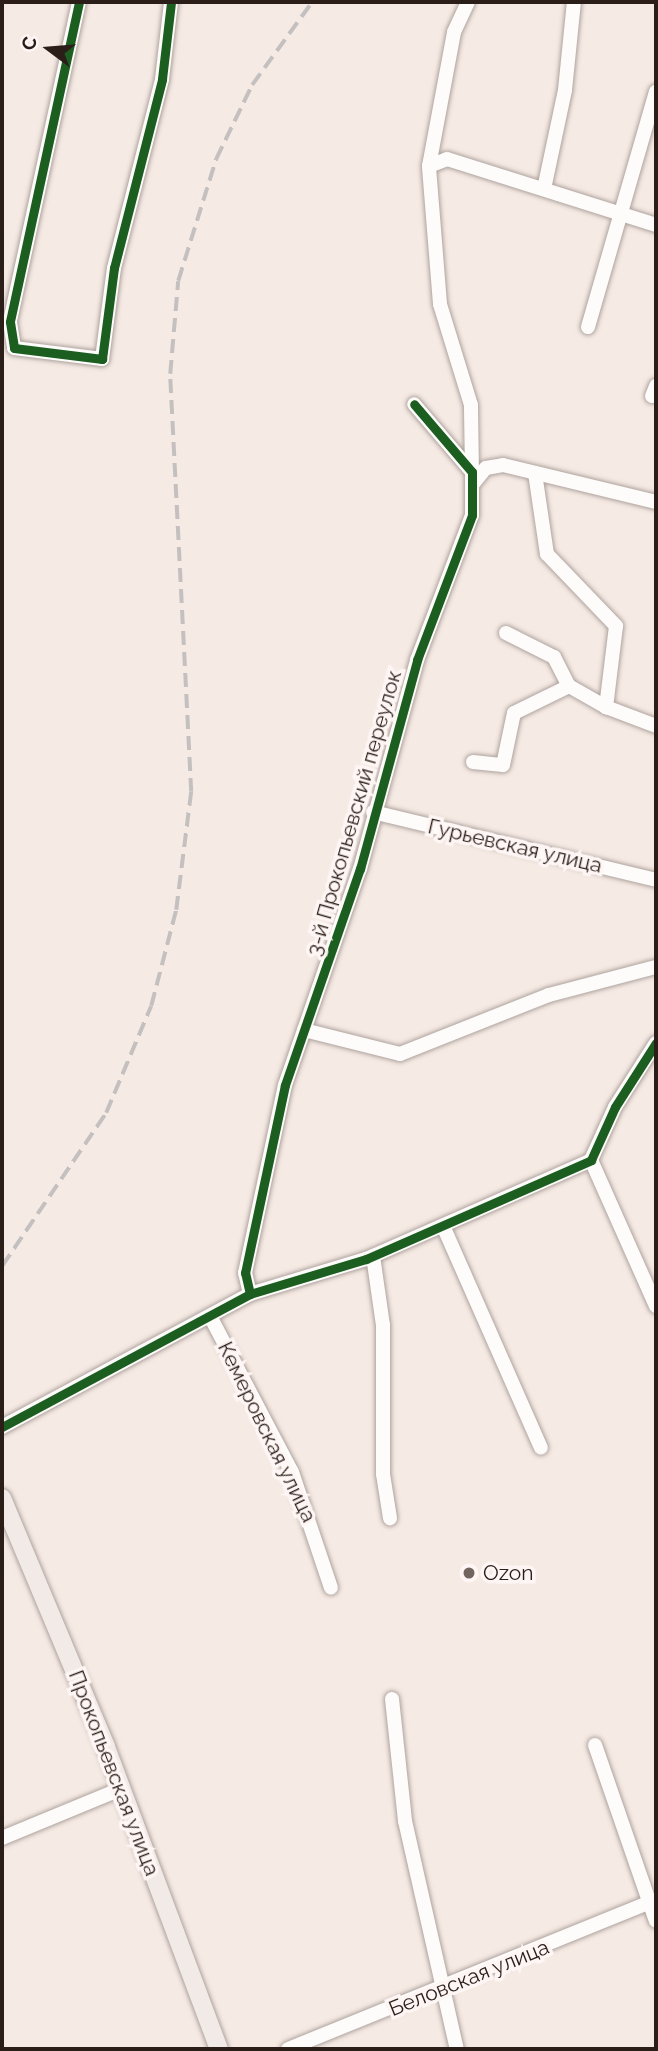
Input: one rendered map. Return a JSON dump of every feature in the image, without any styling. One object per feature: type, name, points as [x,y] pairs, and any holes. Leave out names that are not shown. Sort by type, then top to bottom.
[{"type":"main road","name":"Прокопьевская улица","points":[[2,1498],[121,1789],[219,2049]]},
{"type":"street","points":[[79,2],[10,322],[15,348],[102,359],[114,268],[162,79],[171,2]]},
{"type":"street","name":"3-й Прокопьевский переулок","points":[[250,1294],[246,1273],[285,1085],[373,812],[417,660],[462,551],[472,515],[471,405],[440,304],[429,166],[454,32],[468,2]]},
{"type":"street","points":[[544,188],[565,90],[575,2]]},
{"type":"street","points":[[588,327],[625,213],[656,92]]},
{"type":"street","points":[[429,166],[447,159],[625,213],[656,225]]},
{"type":"street","points":[[414,404],[472,479],[486,468],[503,465],[656,502]]},
{"type":"street","points":[[535,474],[547,554],[616,626],[606,707]]},
{"type":"street","points":[[506,633],[554,657],[569,686],[606,707],[656,726]]},
{"type":"street","points":[[473,762],[503,765],[514,713],[569,686]]},
{"type":"street","name":"Гурьевская улица","points":[[373,812],[656,880]]},
{"type":"street","points":[[304,1030],[400,1054],[550,995],[656,967]]},
{"type":"street","points":[[2,1427],[211,1318],[250,1294],[373,1256],[444,1228],[591,1160],[615,1107],[656,1043]]},
{"type":"street","points":[[591,1160],[656,1306]]},
{"type":"street","points":[[444,1228],[541,1448]]},
{"type":"street","points":[[373,1256],[383,1325],[383,1474],[390,1518]]},
{"type":"street","name":"Кемеровская улица","points":[[211,1318],[292,1472],[331,1588]]},
{"type":"street","points":[[393,1699],[405,1821],[439,1992],[457,2049]]},
{"type":"street","points":[[595,1745],[656,1921]]},
{"type":"street","points":[[2,1838],[121,1789]]},
{"type":"street","name":"Беловская улица","points":[[288,2049],[439,1992],[648,1903]]},
{"type":"railway","points":[[2,1266],[106,1113],[151,1006],[176,910],[191,792],[170,374],[178,281],[216,159],[252,85],[312,2]]},
{"type":"cycle path","points":[[79,2],[10,322],[14,348],[102,359],[114,268],[162,79],[171,2]]},
{"type":"cycle path","points":[[250,1294],[245,1273],[285,1085],[360,869],[417,660],[472,515],[472,472],[414,404]]},
{"type":"cycle path","points":[[2,1427],[250,1294],[366,1259],[591,1160],[615,1107],[656,1043]]},
{"type":"place","name":"Ozon","points":[[469,1573]]}]
